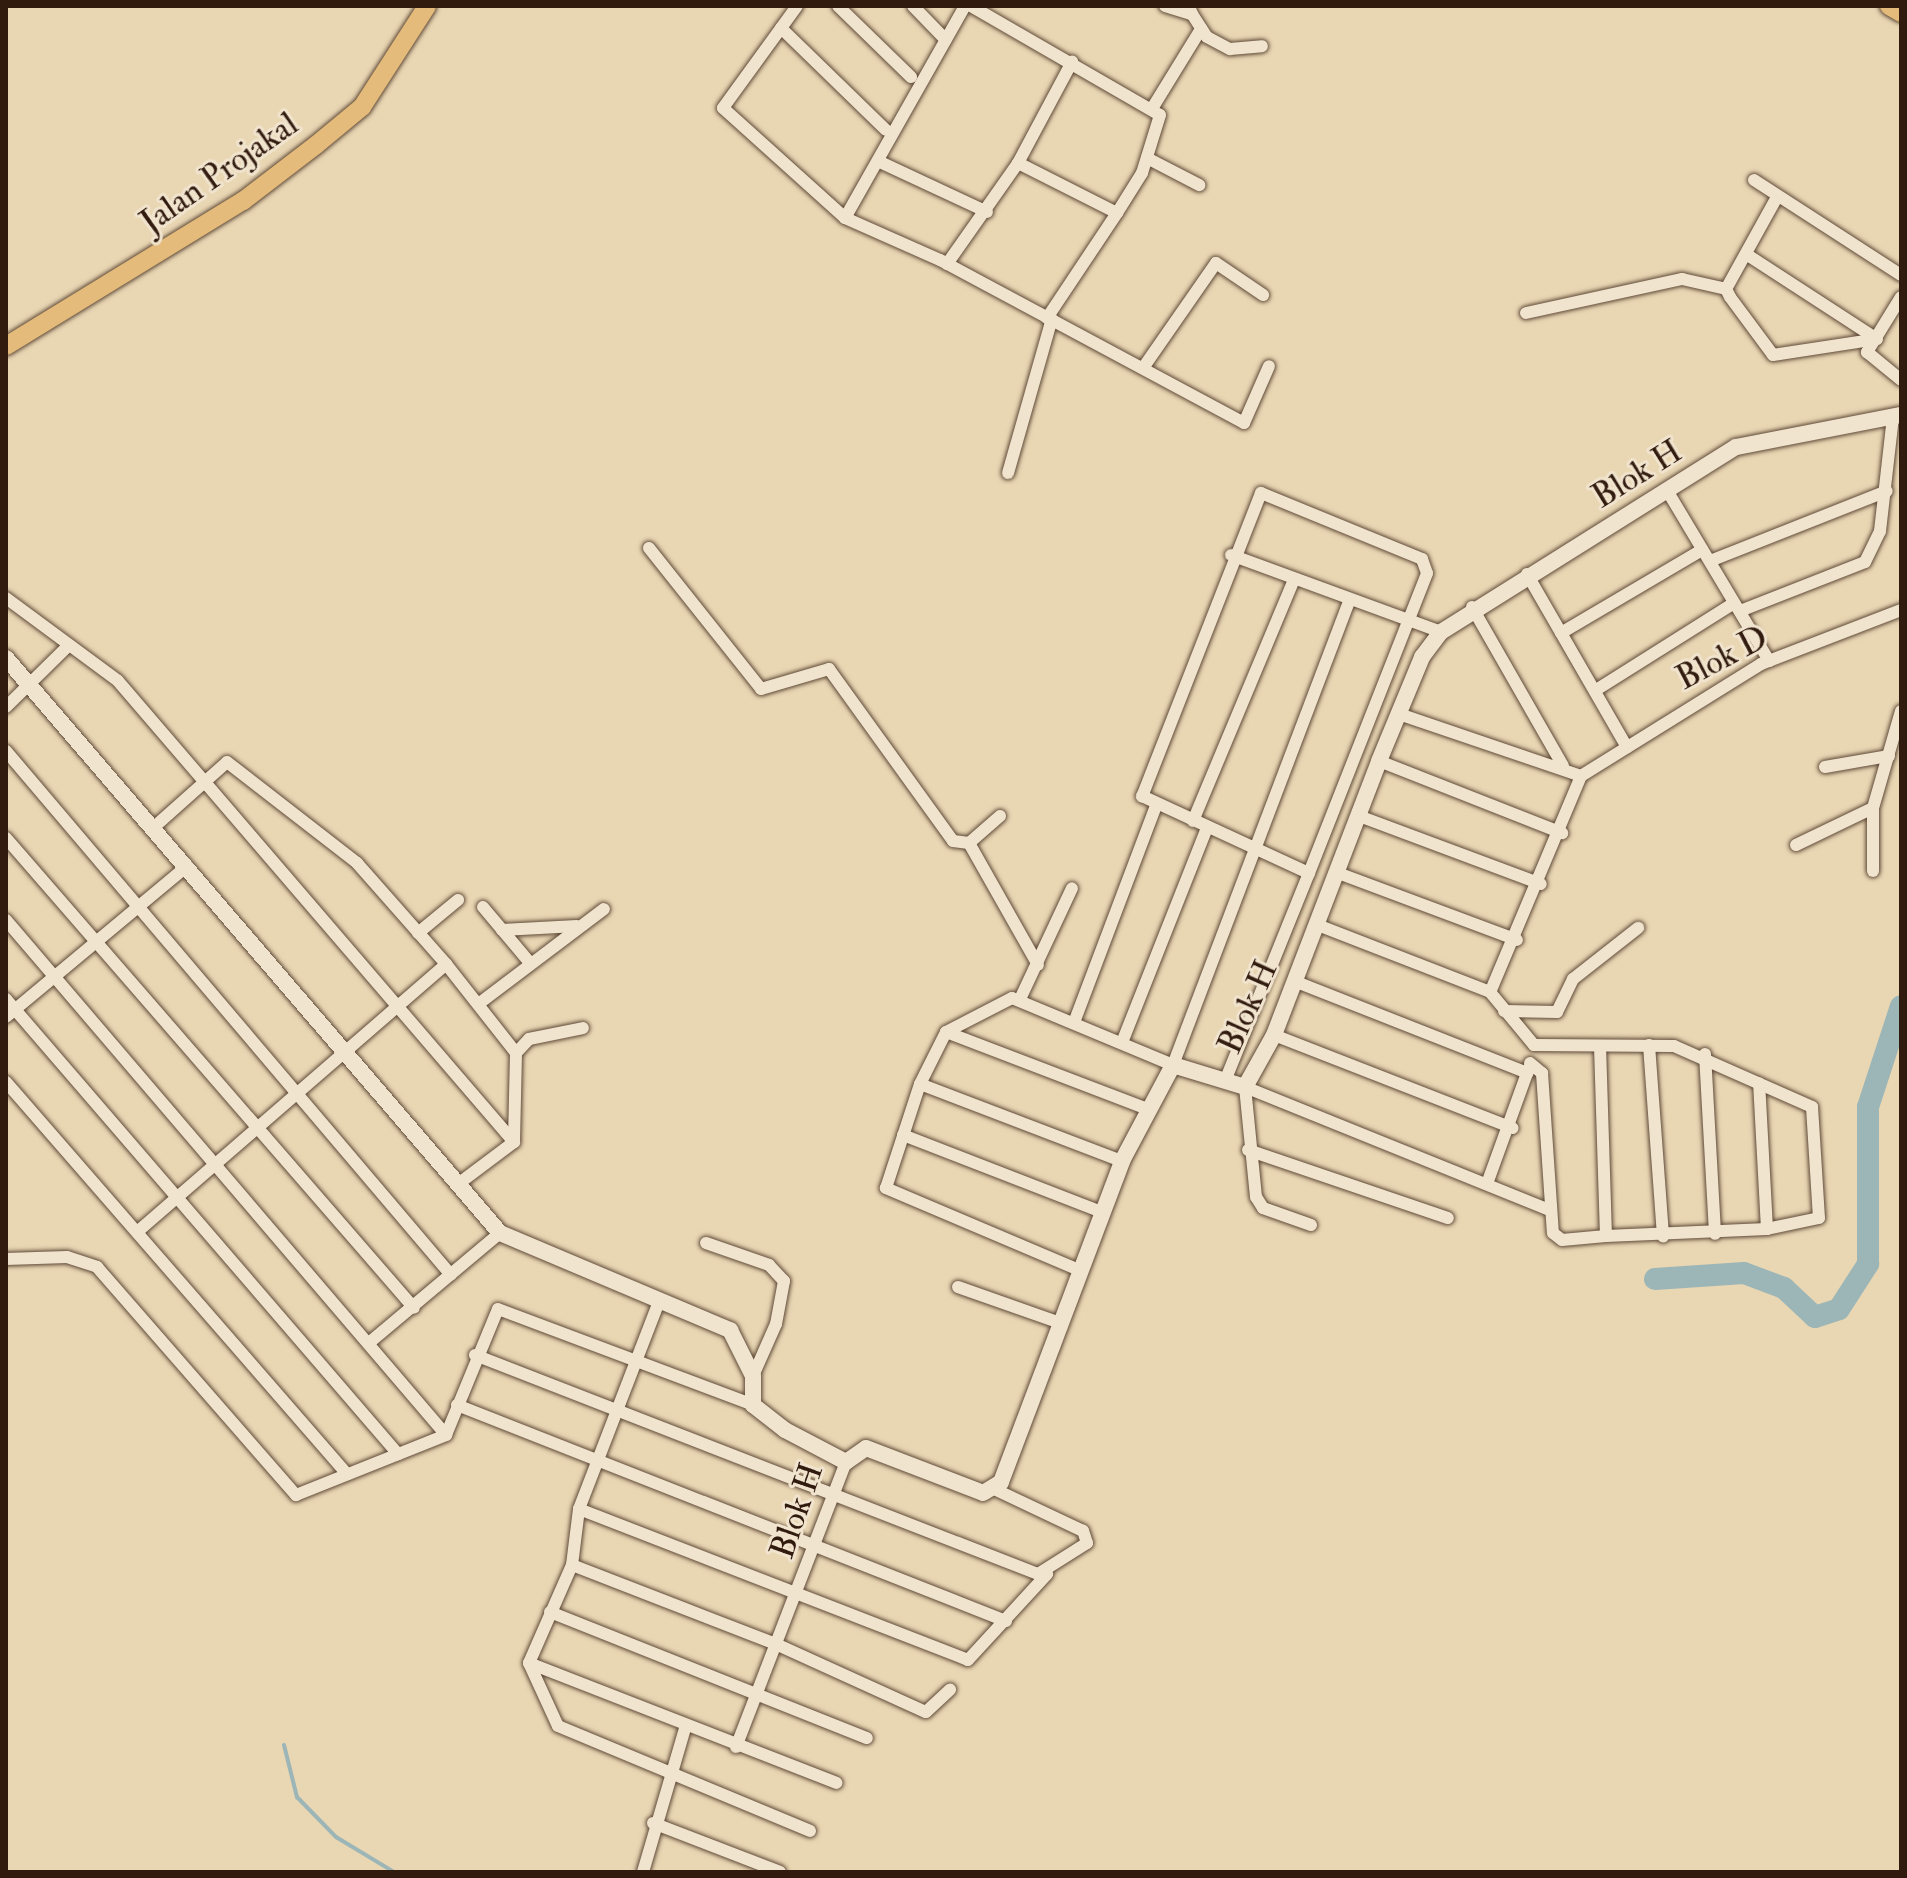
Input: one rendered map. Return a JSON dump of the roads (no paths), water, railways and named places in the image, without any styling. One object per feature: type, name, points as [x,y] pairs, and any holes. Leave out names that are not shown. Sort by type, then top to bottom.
[{"type":"main road","name":"Jalan Projakal","points":[[6,346],[243,201],[316,145],[362,107],[427,6]]},
{"type":"main road","points":[[1889,6],[1901,13]]},
{"type":"street","points":[[797,6],[723,108],[845,218],[947,264],[1244,423],[1269,366]]},
{"type":"street","points":[[838,6],[911,77]]},
{"type":"street","points":[[913,6],[946,40]]},
{"type":"street","points":[[845,218],[880,162],[965,6]]},
{"type":"street","points":[[971,6],[1153,107],[1162,121],[1147,158],[1117,213],[1050,318],[1008,473]]},
{"type":"street","points":[[1165,6],[1191,10],[1201,29],[1230,49],[1262,46]]},
{"type":"street","points":[[781,28],[886,130]]},
{"type":"street","points":[[1153,107],[1201,29]]},
{"type":"street","points":[[947,264],[987,212],[1018,163],[1072,62]]},
{"type":"street","points":[[1147,158],[1199,185]]},
{"type":"street","points":[[880,162],[987,212]]},
{"type":"street","points":[[1018,163],[1117,213]]},
{"type":"street","points":[[1754,180],[1901,275]]},
{"type":"street","points":[[1726,289],[1777,197]]},
{"type":"street","points":[[1746,254],[1877,339]]},
{"type":"street","points":[[1143,368],[1216,263],[1263,295]]},
{"type":"street","points":[[1526,313],[1682,279],[1726,289],[1773,355],[1877,339]]},
{"type":"street","points":[[1901,297],[1868,357],[1901,380]]},
{"type":"street","points":[[1596,690],[1737,607],[1861,566],[1875,547],[1887,491],[1897,416]]},
{"type":"street","name":"Blok H","points":[[736,1747],[818,1546],[846,1462],[866,1448],[971,1491],[994,1489],[1122,1161],[1148,1109],[1173,1065],[1245,1087],[1274,1035],[1399,714],[1441,632],[1472,607],[1753,441],[1897,416]]},
{"type":"street","points":[[1710,561],[1887,491]]},
{"type":"street","points":[[1668,492],[1769,661]]},
{"type":"street","points":[[1225,1081],[1309,873],[1427,573],[1422,559],[1296,502],[1261,493],[1231,555],[1142,791],[1156,806],[1309,873]]},
{"type":"street","points":[[649,548],[761,689],[829,669],[953,841],[969,843],[1000,816]]},
{"type":"street","points":[[1561,633],[1702,550]]},
{"type":"street","points":[[1231,555],[1349,601],[1441,632]]},
{"type":"street","points":[[1527,574],[1627,747]]},
{"type":"street","points":[[1193,821],[1294,579]]},
{"type":"street","points":[[6,598],[118,681],[514,1142]]},
{"type":"street","points":[[1021,997],[1123,1040],[1173,1065],[1349,601]]},
{"type":"street","points":[[1472,607],[1563,766]]},
{"type":"street","name":"Blok D","points":[[1581,776],[1769,661],[1901,610]]},
{"type":"street","points":[[6,707],[69,645]]},
{"type":"street","points":[[6,658],[500,1233],[730,1330],[753,1376]]},
{"type":"street","points":[[1873,871],[1873,808],[1901,711]]},
{"type":"street","points":[[1399,714],[1563,766],[1581,776],[1541,884],[1490,992]]},
{"type":"street","points":[[6,751],[137,907],[302,1092],[451,1275]]},
{"type":"street","points":[[1825,767],[1888,760],[1901,766]]},
{"type":"street","points":[[1379,761],[1562,833]]},
{"type":"street","points":[[153,828],[227,762],[265,788],[357,863],[481,1002],[516,1053],[514,1142]]},
{"type":"street","points":[[1075,1020],[1156,806]]},
{"type":"street","points":[[1796,845],[1873,808]]},
{"type":"street","points":[[1359,816],[1541,884]]},
{"type":"street","points":[[1123,1040],[1207,828]]},
{"type":"street","points":[[6,838],[98,940],[414,1308]]},
{"type":"street","points":[[969,843],[1038,965]]},
{"type":"street","points":[[187,866],[56,976],[9,1008],[398,1454]]},
{"type":"street","points":[[1338,873],[1517,940]]},
{"type":"street","points":[[1072,888],[1021,997],[946,1032],[920,1084],[885,1182],[890,1192],[1079,1270]]},
{"type":"street","points":[[418,933],[458,900]]},
{"type":"street","points":[[483,907],[530,963]]},
{"type":"street","points":[[481,1002],[577,926],[604,909]]},
{"type":"street","points":[[6,920],[217,1169],[370,1342],[446,1435]]},
{"type":"street","points":[[1294,981],[1542,1073],[1550,1210],[1557,1237],[1715,1234],[1767,1229],[1819,1218],[1812,1107],[1705,1054],[1649,1045],[1534,1045],[1490,992],[1315,924]]},
{"type":"street","points":[[502,930],[577,926]]},
{"type":"street","points":[[1504,1011],[1557,1012],[1573,979],[1638,928]]},
{"type":"street","points":[[137,1232],[262,1131],[446,964]]},
{"type":"street","points":[[516,1053],[529,1039],[583,1028]]},
{"type":"street","points":[[946,1032],[1148,1109]]},
{"type":"street","points":[[1274,1035],[1513,1128]]},
{"type":"street","points":[[1488,1181],[1513,1128],[1534,1045]]},
{"type":"street","points":[[1649,1045],[1663,1236]]},
{"type":"street","points":[[1600,1046],[1606,1236]]},
{"type":"street","points":[[1705,1054],[1715,1234]]},
{"type":"street","points":[[6,1082],[347,1474]]},
{"type":"street","points":[[1759,1083],[1767,1229]]},
{"type":"street","points":[[920,1084],[1122,1161]]},
{"type":"street","points":[[1311,1225],[1263,1208],[1251,1186],[1245,1087],[1488,1181],[1550,1210]]},
{"type":"street","points":[[903,1135],[1102,1212]]},
{"type":"street","points":[[458,1184],[514,1142]]},
{"type":"street","points":[[1248,1150],[1448,1218]]},
{"type":"street","points":[[370,1342],[500,1233]]},
{"type":"street","points":[[706,1243],[769,1265],[784,1281],[776,1324],[753,1376],[753,1405]]},
{"type":"street","points":[[6,1259],[67,1257],[97,1267],[296,1495],[446,1435],[475,1355],[498,1309],[753,1405],[846,1462]]},
{"type":"street","points":[[958,1287],[1060,1323]]},
{"type":"street","points":[[660,1299],[579,1509],[572,1565],[529,1663],[558,1726],[810,1831]]},
{"type":"street","points":[[475,1355],[616,1413],[1047,1574]]},
{"type":"street","points":[[457,1405],[1006,1621]]},
{"type":"street","points":[[579,1509],[968,1660],[1047,1574],[1081,1550],[1088,1536],[994,1489]]},
{"type":"street","points":[[572,1565],[778,1645],[926,1712],[950,1690]]},
{"type":"street","points":[[550,1612],[759,1692],[867,1738]]},
{"type":"street","points":[[529,1663],[736,1747],[836,1783]]},
{"type":"street","points":[[643,1872],[667,1772],[686,1725]]},
{"type":"street","points":[[653,1823],[780,1872]]},
{"type":"waterway","points":[[1655,1279],[1744,1273],[1784,1288],[1815,1317],[1839,1309],[1868,1264],[1868,1107],[1901,1006]]},
{"type":"waterway","points":[[284,1745],[297,1797],[336,1837],[394,1872]]}]
